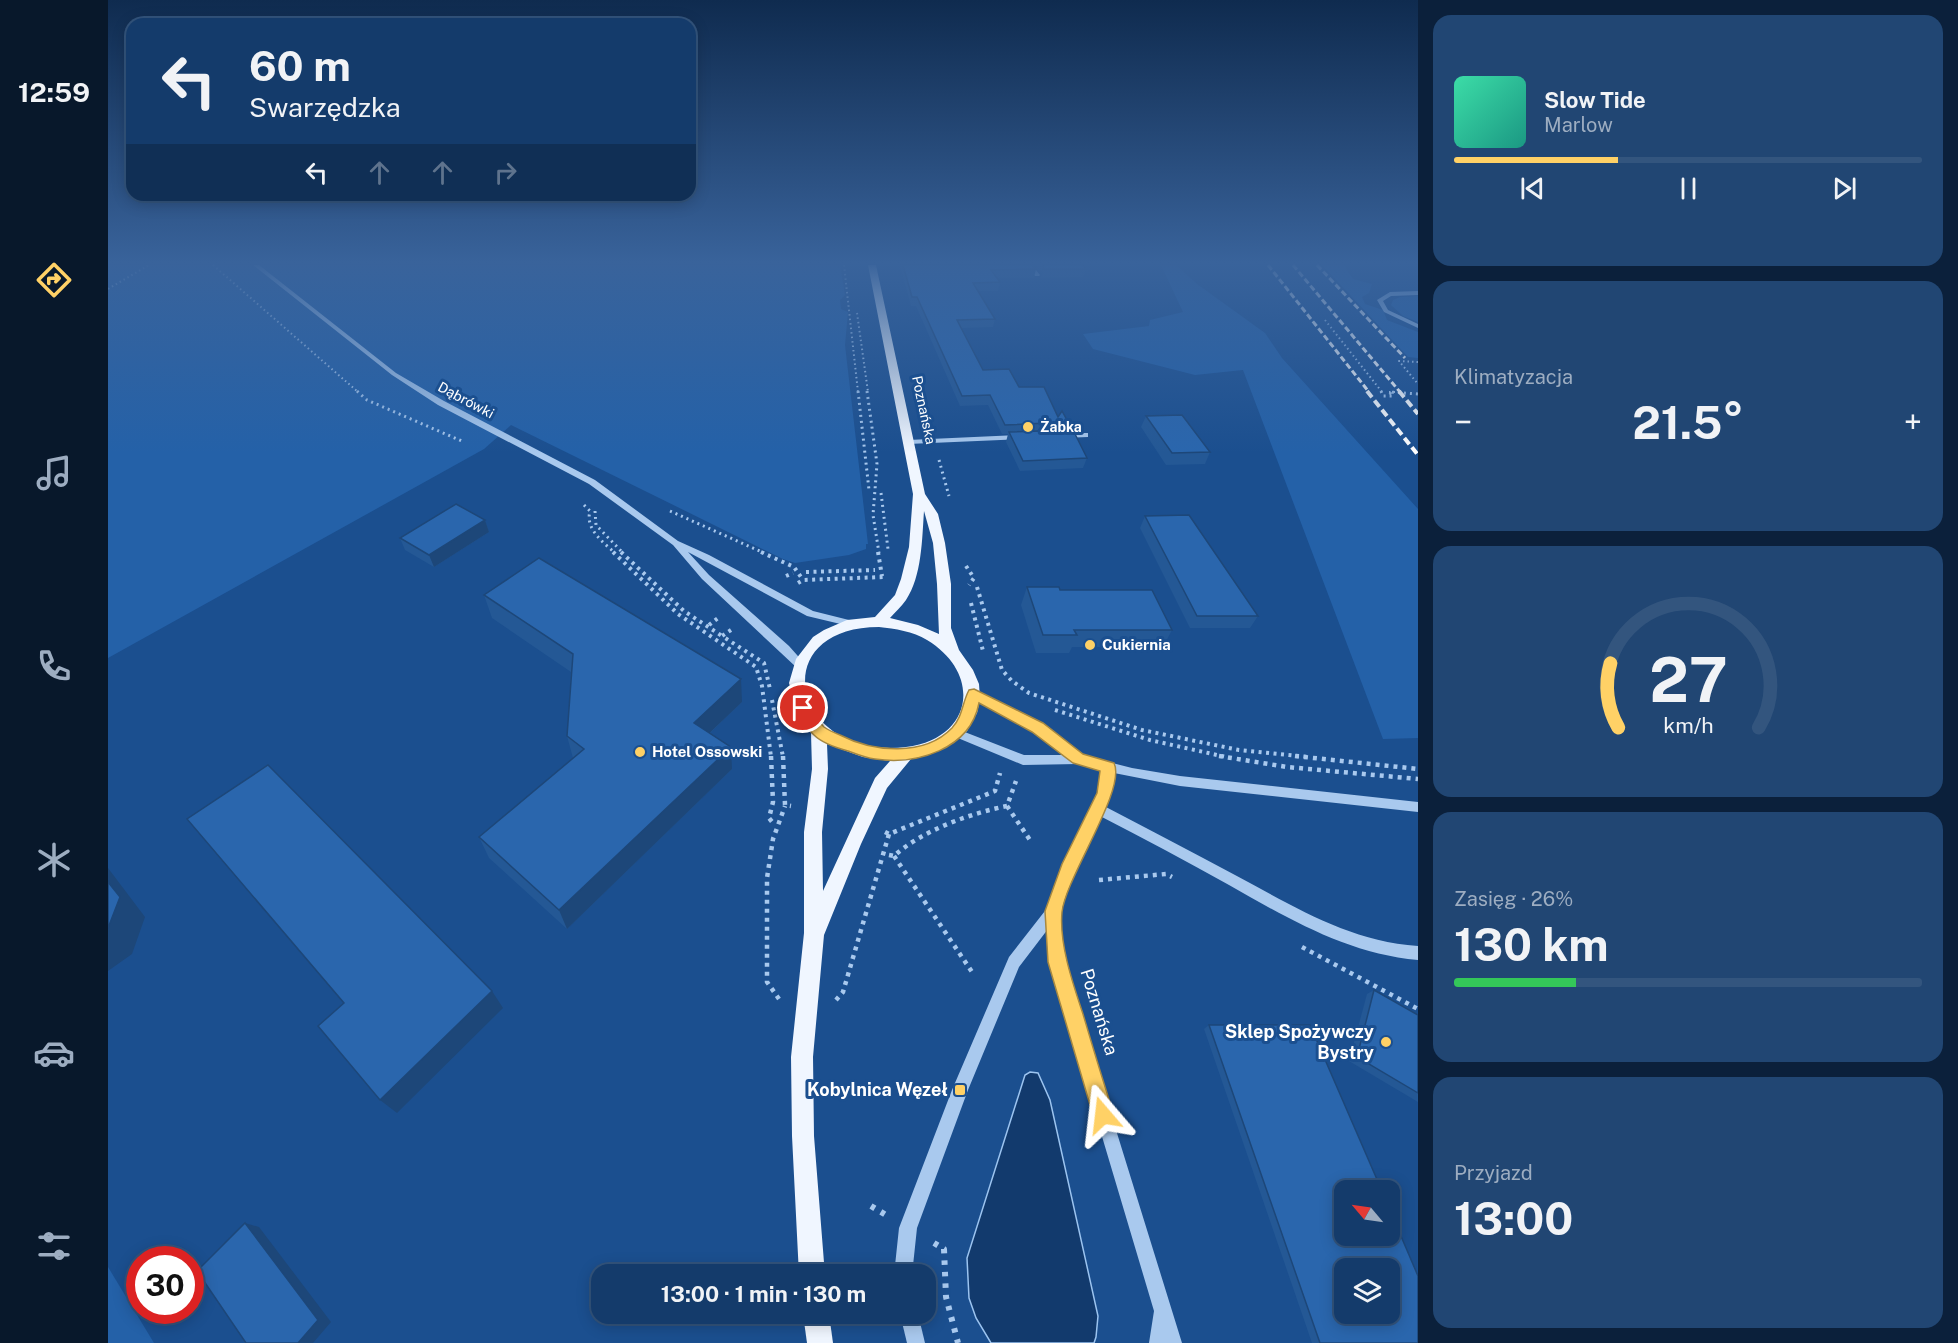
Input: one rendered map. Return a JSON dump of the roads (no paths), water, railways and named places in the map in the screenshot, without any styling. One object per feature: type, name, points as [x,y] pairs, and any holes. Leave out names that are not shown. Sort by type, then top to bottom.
[{"type":"main road","name":"Poznańska","points":[[879,622],[901,597],[908,579],[915,547],[919,494],[885,328]]},
{"type":"main road","name":"Poznańska","points":[[919,494],[932,514],[939,543],[944,584],[944,628],[952,650]]},
{"type":"main road","points":[[879,622],[906,626],[923,632],[952,650],[966,669],[974,694],[970,713],[957,732],[934,748],[905,754],[873,753],[844,744],[819,731],[803,708],[796,685],[800,664],[811,646],[830,632],[853,624],[879,622]]},
{"type":"main road","points":[[811,1264],[803,1136],[802,1057],[814,933],[813,832],[820,769],[819,731]]},
{"type":"main road","points":[[814,933],[852,843],[881,783],[905,754]]},
{"type":"main road","points":[[817,1324],[820,1343]]},
{"type":"street","name":"Dąbrówki","points":[[335,328],[394,374],[441,403],[592,482],[675,543],[706,557],[810,614],[853,624]]},
{"type":"street","points":[[1054,436],[1085,435]]},
{"type":"street","points":[[908,442],[1023,437]]},
{"type":"street","name":"Dąbrówki","points":[[675,543],[694,568],[774,636],[800,664]]},
{"type":"street","points":[[974,694],[1038,728],[1078,759]]},
{"type":"street","points":[[957,732],[1023,760],[1078,759],[1180,781],[1418,807]]},
{"type":"street","name":"Poznańska","points":[[1109,767],[1105,794],[1070,864],[1053,911],[1058,962],[1173,1343]]},
{"type":"street","points":[[1098,809],[1311,924],[1357,941],[1406,953],[1418,953]]},
{"type":"street","points":[[904,1264],[908,1228],[965,1079],[1014,962],[1053,911]]},
{"type":"street","points":[[1158,1343],[1162,1311]]},
{"type":"street","points":[[911,1324],[916,1343]]},
{"type":"railway","points":[[1318,328],[1369,392]]},
{"type":"railway","points":[[1346,328],[1400,392]]},
{"type":"railway","points":[[1376,328],[1405,358]]},
{"type":"railway","points":[[1367,391],[1418,455]]},
{"type":"railway","points":[[1399,391],[1418,414]]},
{"type":"place","name":"Żabka","points":[[1028,427]]},
{"type":"place","name":"Cukiernia","points":[[1090,645]]},
{"type":"place","name":"Hotel Ossowski","points":[[640,752]]},
{"type":"place","name":"Sklep Spożywczy Bystry","points":[[1386,1042]]},
{"type":"place","name":"Kobylnica Węzeł","points":[[960,1090]]}]
